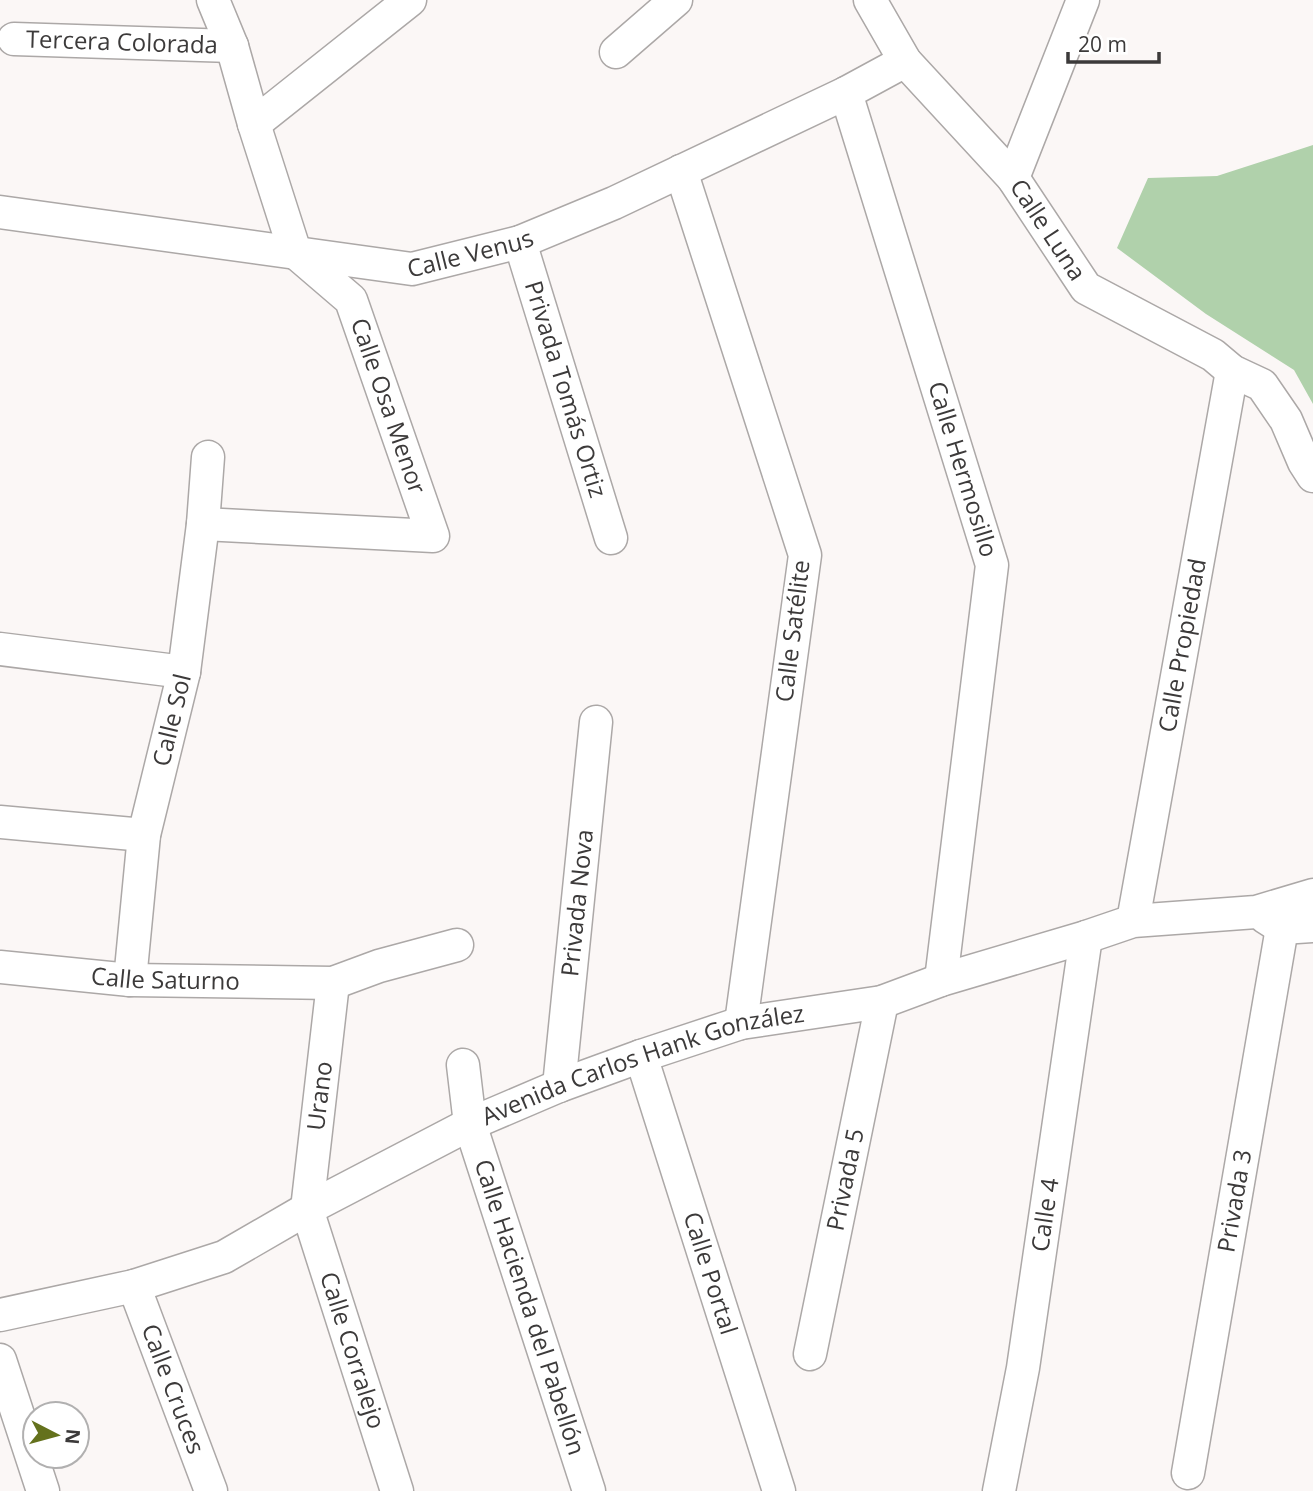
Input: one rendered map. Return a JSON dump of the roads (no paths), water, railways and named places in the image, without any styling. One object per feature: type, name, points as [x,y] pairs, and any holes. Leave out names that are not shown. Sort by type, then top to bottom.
[{"type":"street","points":[[213,0],[232,46],[295,252]]},
{"type":"street","points":[[254,124],[410,0]]},
{"type":"street","points":[[616,52],[676,0]]},
{"type":"street","name":"Calle Luna","points":[[870,0],[905,61],[1013,178],[1086,288],[1213,355],[1232,371],[1262,385],[1286,420],[1313,476]]},
{"type":"street","points":[[1013,178],[1083,0]]},
{"type":"street","name":"Tercera Colorada","points":[[14,39],[232,46]]},
{"type":"street","name":"Calle Venus","points":[[1,213],[412,269],[520,242],[614,203],[846,93],[905,61]]},
{"type":"street","name":"Calle Hermosillo","points":[[846,93],[992,565],[941,980]]},
{"type":"street","name":"Calle Satélite","points":[[681,171],[805,555],[741,1023]]},
{"type":"street","name":"Privada Tomás Ortiz","points":[[520,242],[611,538]]},
{"type":"street","name":"Calle Osa Menor","points":[[203,524],[433,536],[351,300],[295,252]]},
{"type":"street","name":"Calle Propiedad","points":[[1133,921],[1232,371]]},
{"type":"street","name":"Calle Sol","points":[[131,980],[144,835],[184,673],[203,524],[208,457]]},
{"type":"street","points":[[0,649],[184,673]]},
{"type":"street","name":"Privada Nova","points":[[559,1086],[596,722]]},
{"type":"street","points":[[0,822],[144,835]]},
{"type":"street","name":"Avenida Carlos Hank González","points":[[0,1315],[134,1286],[225,1257],[307,1209],[470,1124],[559,1086],[741,1023],[882,1002],[941,980],[1133,921],[1284,922],[1313,895]]},
{"type":"street","name":"Privada 3","points":[[1188,1473],[1284,922]]},
{"type":"street","name":"Calle 4","points":[[999,1491],[1023,1368],[1086,937]]},
{"type":"street","points":[[333,983],[379,966],[457,945]]},
{"type":"street","name":"Calle Saturno","points":[[0,967],[131,980],[333,983]]},
{"type":"street","name":"Urano","points":[[307,1209],[333,983]]},
{"type":"street","name":"Privada 5","points":[[810,1354],[882,1002]]},
{"type":"street","name":"Calle Portal","points":[[641,1056],[779,1491]]},
{"type":"street","name":"Calle Hacienda del Pabellón","points":[[463,1065],[470,1124],[589,1491]]},
{"type":"street","name":"Calle Corralejo","points":[[307,1209],[397,1491]]},
{"type":"street","name":"Calle Cruces","points":[[134,1286],[211,1491]]},
{"type":"street","points":[[0,1360],[43,1491]]}]
